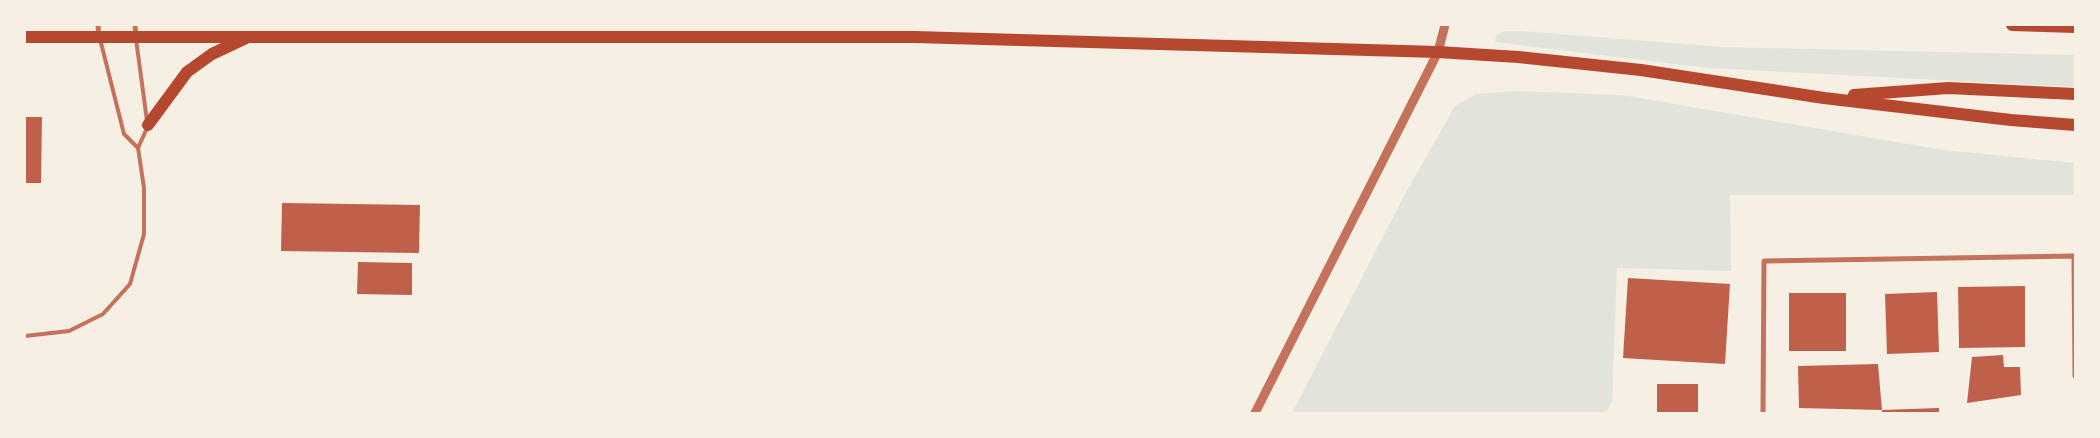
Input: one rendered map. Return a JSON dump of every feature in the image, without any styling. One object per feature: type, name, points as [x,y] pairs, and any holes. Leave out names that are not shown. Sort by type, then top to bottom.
[{"type":"main road","points":[[2012,25],[2075,27]]},
{"type":"main road","points":[[25,37],[99,31],[250,36],[915,37],[1438,52],[1518,57],[1641,70],[1824,98],[2011,120],[2075,125]]},
{"type":"main road","points":[[148,125],[186,72],[212,54],[250,36]]},
{"type":"main road","points":[[1824,98],[1948,88],[2075,94]]},
{"type":"street","points":[[1255,413],[1438,52],[1445,25]]},
{"type":"street","points":[[1763,413],[1764,262],[2074,256],[2075,376]]},
{"type":"lane","points":[[99,31],[124,134],[138,148]]},
{"type":"lane","points":[[25,336],[69,331],[103,314],[130,284],[144,234],[144,188],[138,148],[148,125],[135,31]]},
{"type":"shaded area","points":[[1504,31],[1723,47],[2075,55],[2075,87],[1708,68],[1495,42],[1496,36]]},
{"type":"shaded area","points":[[1516,91],[1622,95],[1943,150],[2075,163],[2075,195],[1730,195],[1731,271],[1617,268],[1612,401],[1606,413],[1292,413],[1404,196],[1455,106],[1476,94]]},
{"type":"building","points":[[25,117],[42,117],[41,183],[25,183]]},
{"type":"building","points":[[282,203],[420,205],[419,253],[281,251]]},
{"type":"building","points":[[358,262],[412,263],[412,295],[357,294]]},
{"type":"building","points":[[1628,278],[1730,284],[1725,364],[1623,358]]},
{"type":"building","points":[[2025,286],[2025,347],[1959,348],[1958,287]]},
{"type":"building","points":[[1937,292],[1939,352],[1887,354],[1885,294]]},
{"type":"building","points":[[1789,293],[1846,293],[1846,351],[1789,351]]},
{"type":"building","points":[[2003,355],[2004,367],[2020,367],[2021,395],[1967,403],[1972,357]]},
{"type":"building","points":[[1878,364],[1882,410],[1799,408],[1798,366]]},
{"type":"building","points":[[1657,384],[1698,384],[1698,413],[1657,413]]},
{"type":"building","points":[[1939,408],[1939,413],[1882,413],[1882,410]]}]
